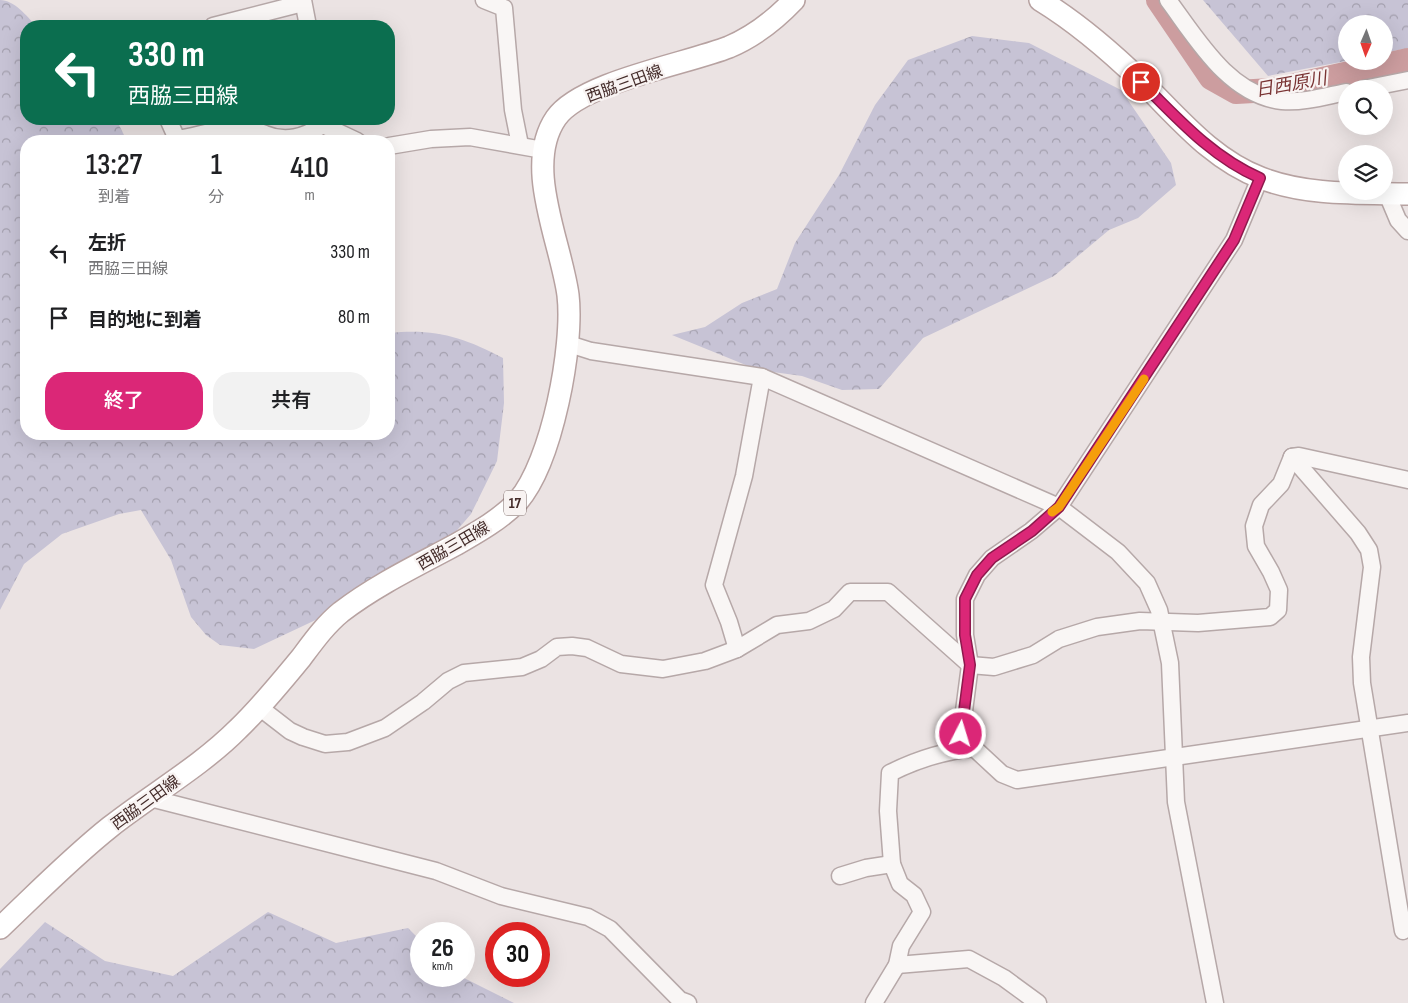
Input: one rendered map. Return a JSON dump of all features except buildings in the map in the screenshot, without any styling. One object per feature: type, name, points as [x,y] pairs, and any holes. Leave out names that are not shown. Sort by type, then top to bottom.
[{"type":"main road","name":"西脇三田線","points":[[0,928],[78,853],[201,761],[237,730],[338,614],[362,597],[475,534],[501,516],[517,501],[530,484],[543,454],[562,386],[569,344],[568,293],[543,177],[543,150],[547,134],[558,115],[574,101],[604,88],[728,47],[756,34],[778,17],[794,0]]},
{"type":"main road","points":[[1040,0],[1068,19],[1119,61],[1190,132],[1216,153],[1260,178],[1313,190],[1398,194]]},
{"type":"street","points":[[484,0],[504,8],[513,110],[520,145]]},
{"type":"street","points":[[1168,0],[1222,70],[1251,93],[1282,101],[1305,100],[1338,94]]},
{"type":"street","points":[[235,20],[303,1],[307,20]]},
{"type":"street","points":[[1393,83],[1408,80]]},
{"type":"street","points":[[308,135],[318,125]]},
{"type":"street","points":[[327,125],[346,135]]},
{"type":"street","points":[[202,135],[236,128],[252,128],[266,135]]},
{"type":"street","points":[[395,145],[431,139],[470,137],[543,150]]},
{"type":"street","points":[[948,751],[961,734],[970,665],[965,635],[965,599],[977,575],[992,558],[1032,531],[1059,507],[1234,240],[1260,178]]},
{"type":"street","points":[[1398,194],[1398,220],[1408,231]]},
{"type":"street","points":[[569,344],[591,351],[762,377],[1059,507],[1118,552],[1147,583],[1159,610],[1162,622],[1170,663],[1176,802],[1215,1003]]},
{"type":"street","points":[[737,649],[714,585],[744,476],[762,377]]},
{"type":"street","points":[[1292,457],[1299,456],[1408,480]]},
{"type":"street","points":[[259,707],[290,731],[303,737],[326,744],[348,742],[384,728],[423,702],[448,681],[464,673],[522,667],[541,659],[557,647],[587,648],[621,664],[663,669],[705,661],[737,649],[777,625],[809,621],[834,609],[850,592],[888,592],[970,665],[994,667],[1033,655],[1059,640],[1097,627],[1140,621],[1198,623],[1270,617],[1278,610],[1279,590],[1272,572],[1256,546],[1254,526],[1260,506],[1281,484],[1292,457]]},
{"type":"street","points":[[1292,457],[1358,533],[1369,550],[1372,567],[1361,657],[1362,683],[1371,728],[1403,931]]},
{"type":"street","points":[[874,1003],[897,965],[901,946],[922,912],[914,895],[900,884],[892,864],[888,811],[890,773],[918,759],[948,751],[974,748],[1002,774],[1017,780],[1408,723]]},
{"type":"street","points":[[150,798],[436,871],[501,896],[588,917],[610,929],[680,1000],[688,1003]]},
{"type":"street","points":[[840,876],[866,868],[892,864]]},
{"type":"street","points":[[897,965],[969,959],[1004,978],[1038,1003]]},
{"type":"green space","points":[[0,0],[15,6],[30,20],[20,20],[20,125],[119,125],[124,135],[20,135],[20,440],[395,440],[395,333],[421,332],[448,336],[475,345],[503,358],[504,403],[497,461],[471,514],[440,550],[322,617],[254,649],[220,645],[206,635],[191,617],[171,560],[141,510],[119,514],[62,534],[24,564],[0,610]]},
{"type":"green space","points":[[1203,0],[1408,0],[1408,48],[1393,51],[1393,15],[1338,15],[1338,63],[1268,76]]},
{"type":"green space","points":[[972,36],[1029,43],[1121,90],[1171,163],[1176,185],[1138,218],[1109,230],[1054,276],[923,338],[879,389],[842,390],[802,376],[758,370],[672,335],[705,327],[742,303],[777,289],[795,243],[839,175],[875,105],[908,60]]},
{"type":"green space","points":[[268,912],[336,943],[408,928],[410,930],[410,987],[475,987],[475,984],[514,1003],[0,1003],[0,969],[45,922],[105,961],[173,976]]},
{"type":"waterway","name":"日西原川","points":[[1158,0],[1211,78],[1236,92],[1272,90],[1408,60]]},
{"type":"slow traffic","points":[[1052,512],[1059,507],[1144,379]]},
{"type":"route","points":[[961,734],[970,665],[965,635],[965,599],[977,575],[992,558],[1032,531],[1059,507],[1214,267],[1234,240],[1260,178],[1216,153],[1190,132],[1141,82]]}]
